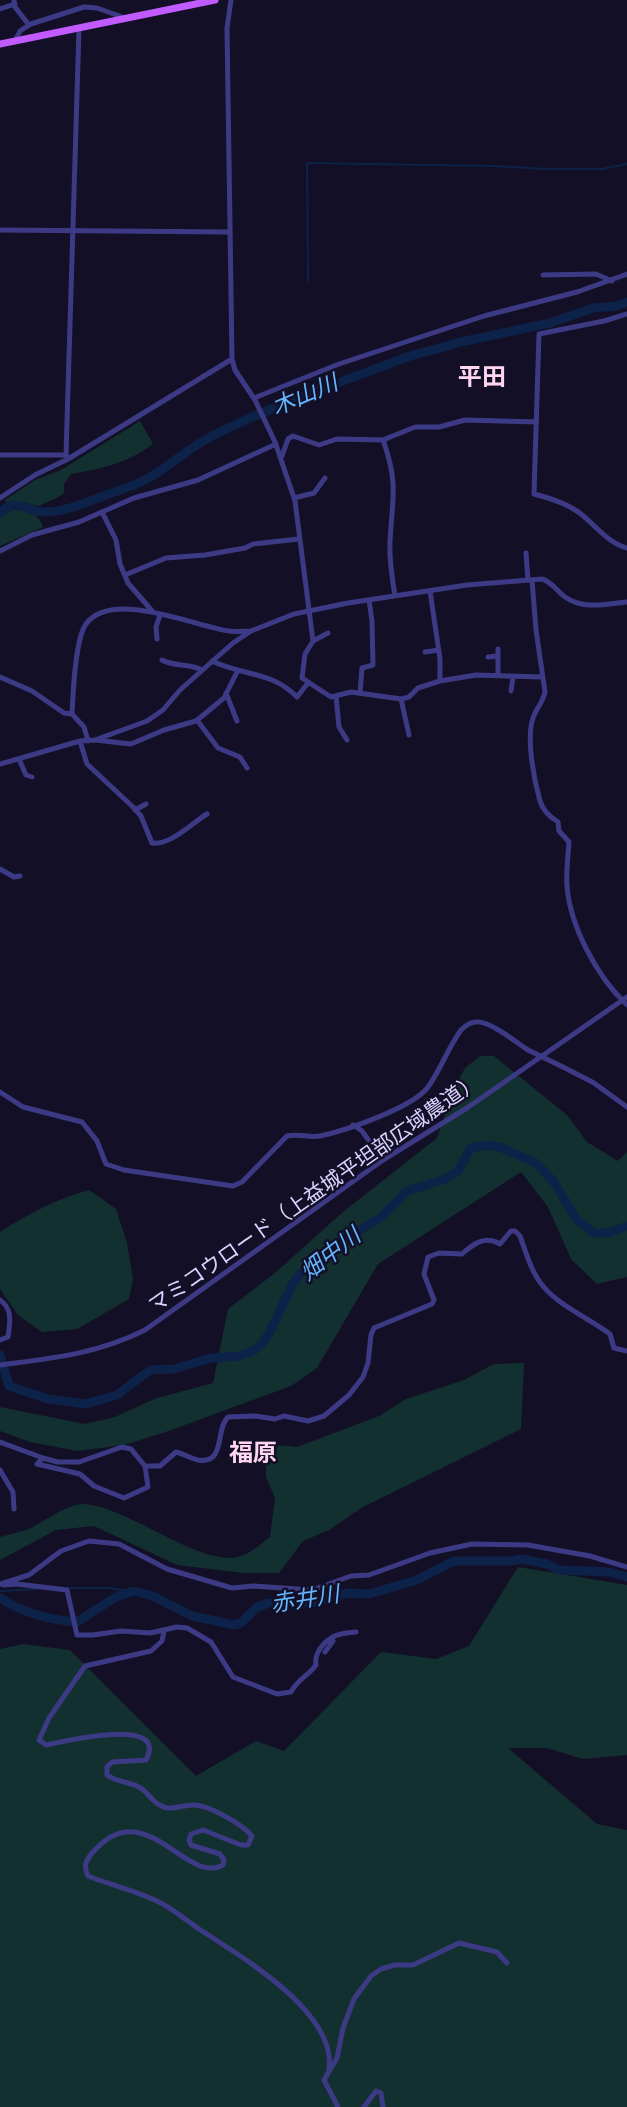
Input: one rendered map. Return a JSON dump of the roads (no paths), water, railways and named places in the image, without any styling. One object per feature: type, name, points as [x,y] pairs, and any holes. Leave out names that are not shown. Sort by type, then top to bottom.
[{"type":"main road","points":[[0,44],[215,0]]},
{"type":"street","points":[[231,0],[227,28],[232,359],[235,370],[254,399],[275,443],[294,498],[313,641]]},
{"type":"street","points":[[0,9],[14,2],[29,25]]},
{"type":"street","points":[[15,41],[20,31],[29,25],[84,7],[97,8],[128,19]]},
{"type":"street","points":[[67,457],[79,29]]},
{"type":"street","points":[[0,230],[229,232]]},
{"type":"street","points":[[543,275],[596,274],[612,281]]},
{"type":"street","points":[[254,399],[338,364],[484,316],[578,292],[627,274]]},
{"type":"street","points":[[627,314],[538,334],[534,494],[555,500],[580,513],[617,545],[627,548]]},
{"type":"street","points":[[0,498],[232,359]]},
{"type":"street","points":[[282,459],[284,447],[293,436],[319,445],[337,439],[383,440],[415,427],[439,427],[466,421],[537,422]]},
{"type":"street","points":[[383,440],[394,474],[395,496],[390,544],[395,596]]},
{"type":"street","points":[[0,551],[32,535],[102,512],[134,498],[198,480],[275,443]]},
{"type":"street","points":[[0,455],[67,457]]},
{"type":"street","points":[[294,498],[314,493],[325,478]]},
{"type":"street","points":[[102,512],[116,540],[120,564],[128,583],[156,613],[157,639]]},
{"type":"street","points":[[125,575],[166,558],[205,555],[253,544],[299,539]]},
{"type":"street","points":[[526,553],[545,692],[533,719],[531,750],[540,802],[547,815],[558,822],[559,831],[569,842],[567,886],[585,945],[605,982],[626,1001]]},
{"type":"street","points":[[92,741],[158,715],[202,670],[251,631],[307,610],[467,585],[530,580],[549,582],[574,602],[593,606],[627,602]]},
{"type":"street","points":[[430,591],[439,650],[440,681]]},
{"type":"street","points":[[360,693],[362,668],[373,665],[373,621],[369,600]]},
{"type":"street","points":[[72,714],[75,662],[85,625],[98,615],[114,609],[156,613],[229,631],[251,631]]},
{"type":"street","points":[[328,633],[313,641],[305,654],[301,675],[327,695],[336,696],[351,692],[401,699],[409,697],[418,688],[476,675],[542,677]]},
{"type":"street","points":[[425,652],[439,650]]},
{"type":"street","points":[[488,657],[498,653],[498,675]]},
{"type":"street","points":[[162,660],[202,670]]},
{"type":"street","points":[[212,661],[237,672],[280,682],[297,697],[308,683]]},
{"type":"street","points":[[0,764],[80,741],[131,744],[197,720],[219,703],[237,672]]},
{"type":"street","points":[[0,677],[32,691],[64,712],[72,714],[92,741]]},
{"type":"street","points":[[511,691],[513,677]]},
{"type":"street","points":[[226,693],[237,721]]},
{"type":"street","points":[[336,696],[339,727],[347,740]]},
{"type":"street","points":[[401,699],[409,735]]},
{"type":"street","points":[[197,720],[218,748],[240,757],[247,768]]},
{"type":"street","points":[[80,741],[87,764],[141,816],[151,841],[155,844],[167,840],[206,814]]},
{"type":"street","points":[[19,759],[26,775],[32,777]]},
{"type":"street","points":[[135,810],[146,804]]},
{"type":"street","points":[[0,869],[14,877],[20,876]]},
{"type":"street","name":"マミコウロード（上益城平坦部広域農道）","points":[[3,1364],[94,1351],[145,1331],[383,1160],[467,1108],[626,1001]]},
{"type":"street","points":[[0,1092],[23,1107],[82,1122],[97,1141],[106,1164],[124,1170],[233,1186],[242,1182],[287,1136],[316,1137],[399,1108],[418,1097],[428,1088],[461,1030],[478,1021],[594,1083],[627,1107]]},
{"type":"street","points":[[353,1125],[362,1131],[383,1160]]},
{"type":"street","points":[[145,1466],[160,1466],[176,1452],[198,1460],[207,1460],[219,1449],[221,1426],[228,1418],[256,1416],[275,1419],[284,1416],[308,1421],[324,1416],[349,1395],[363,1377],[374,1328],[432,1304],[434,1300],[424,1274],[428,1257],[439,1252],[462,1254],[478,1241],[495,1241],[500,1244],[511,1231],[520,1236],[543,1287],[563,1304],[610,1334],[614,1348],[627,1351]]},
{"type":"street","points":[[0,1300],[6,1304],[9,1312],[8,1337],[2,1340]]},
{"type":"street","points":[[0,1442],[58,1462],[79,1462],[122,1447],[131,1449],[145,1466],[148,1487],[124,1498],[94,1486],[80,1474],[37,1464],[43,1458]]},
{"type":"street","points":[[0,1471],[13,1493],[14,1508]]},
{"type":"street","points":[[0,1585],[29,1575],[61,1551],[89,1541],[119,1544],[167,1569],[232,1588],[253,1586],[312,1590],[351,1576],[369,1575],[430,1553],[472,1544],[528,1545],[590,1556],[627,1567]]},
{"type":"street","points":[[0,1585],[17,1584],[66,1590],[77,1635],[187,1628],[211,1642],[233,1677],[256,1688],[284,1694],[291,1692],[295,1684],[310,1673],[316,1665],[318,1653],[332,1637],[356,1632]]},
{"type":"street","points":[[164,1631],[162,1641],[151,1651],[85,1666],[49,1718],[39,1740],[46,1745],[106,1735],[137,1735],[146,1741],[149,1747],[150,1753],[146,1760],[112,1762],[107,1767],[107,1775],[141,1788],[153,1801],[167,1808],[199,1805],[247,1830],[252,1836],[251,1841],[248,1845],[242,1844],[202,1830],[191,1834],[191,1844],[220,1854],[224,1860],[223,1865],[211,1868],[193,1862],[148,1836],[121,1832],[110,1836],[93,1852],[86,1861],[85,1869],[88,1876],[134,1891],[162,1904],[256,1966],[292,1996],[323,2035],[331,2056],[329,2069]]},
{"type":"street","points":[[325,1652],[337,1635]]},
{"type":"street","points":[[338,2107],[324,2080],[337,2058],[343,2028],[354,1999],[371,1976],[381,1969],[395,1965],[413,1965],[459,1943],[497,1952],[507,1963]]},
{"type":"street","points":[[364,2107],[376,2091],[381,2093],[383,2107]]},
{"type":"waterway","points":[[308,282],[307,163],[547,169],[602,169],[627,164]]},
{"type":"waterway","name":"木山川","points":[[0,513],[16,505],[44,512],[65,509],[126,488],[160,471],[201,442],[236,424],[410,356],[550,323],[593,308],[617,306],[627,302]]},
{"type":"waterway","name":"畑中川","points":[[0,1355],[9,1386],[48,1399],[86,1404],[117,1395],[150,1370],[174,1369],[211,1358],[239,1356],[253,1351],[270,1332],[300,1274],[345,1239],[380,1218],[407,1191],[445,1179],[458,1171],[470,1149],[474,1147],[489,1145],[502,1148],[536,1163],[554,1182],[576,1219],[594,1233],[609,1233],[627,1226]]},
{"type":"waterway","name":"赤井川","points":[[0,1598],[37,1615],[77,1622],[116,1597],[133,1591],[153,1596],[192,1616],[235,1625],[241,1623],[256,1608],[268,1603],[313,1603],[348,1593],[369,1594],[417,1580],[454,1561],[522,1559],[547,1564],[559,1570],[609,1572],[627,1577]]},
{"type":"waterway","points":[[67,1588],[128,1591]]},
{"type":"waterway","points":[[0,1591],[37,1589]]},
{"type":"district","name":"平田","points":[[482,378]]},
{"type":"district","name":"福原","points":[[253,1454]]}]
